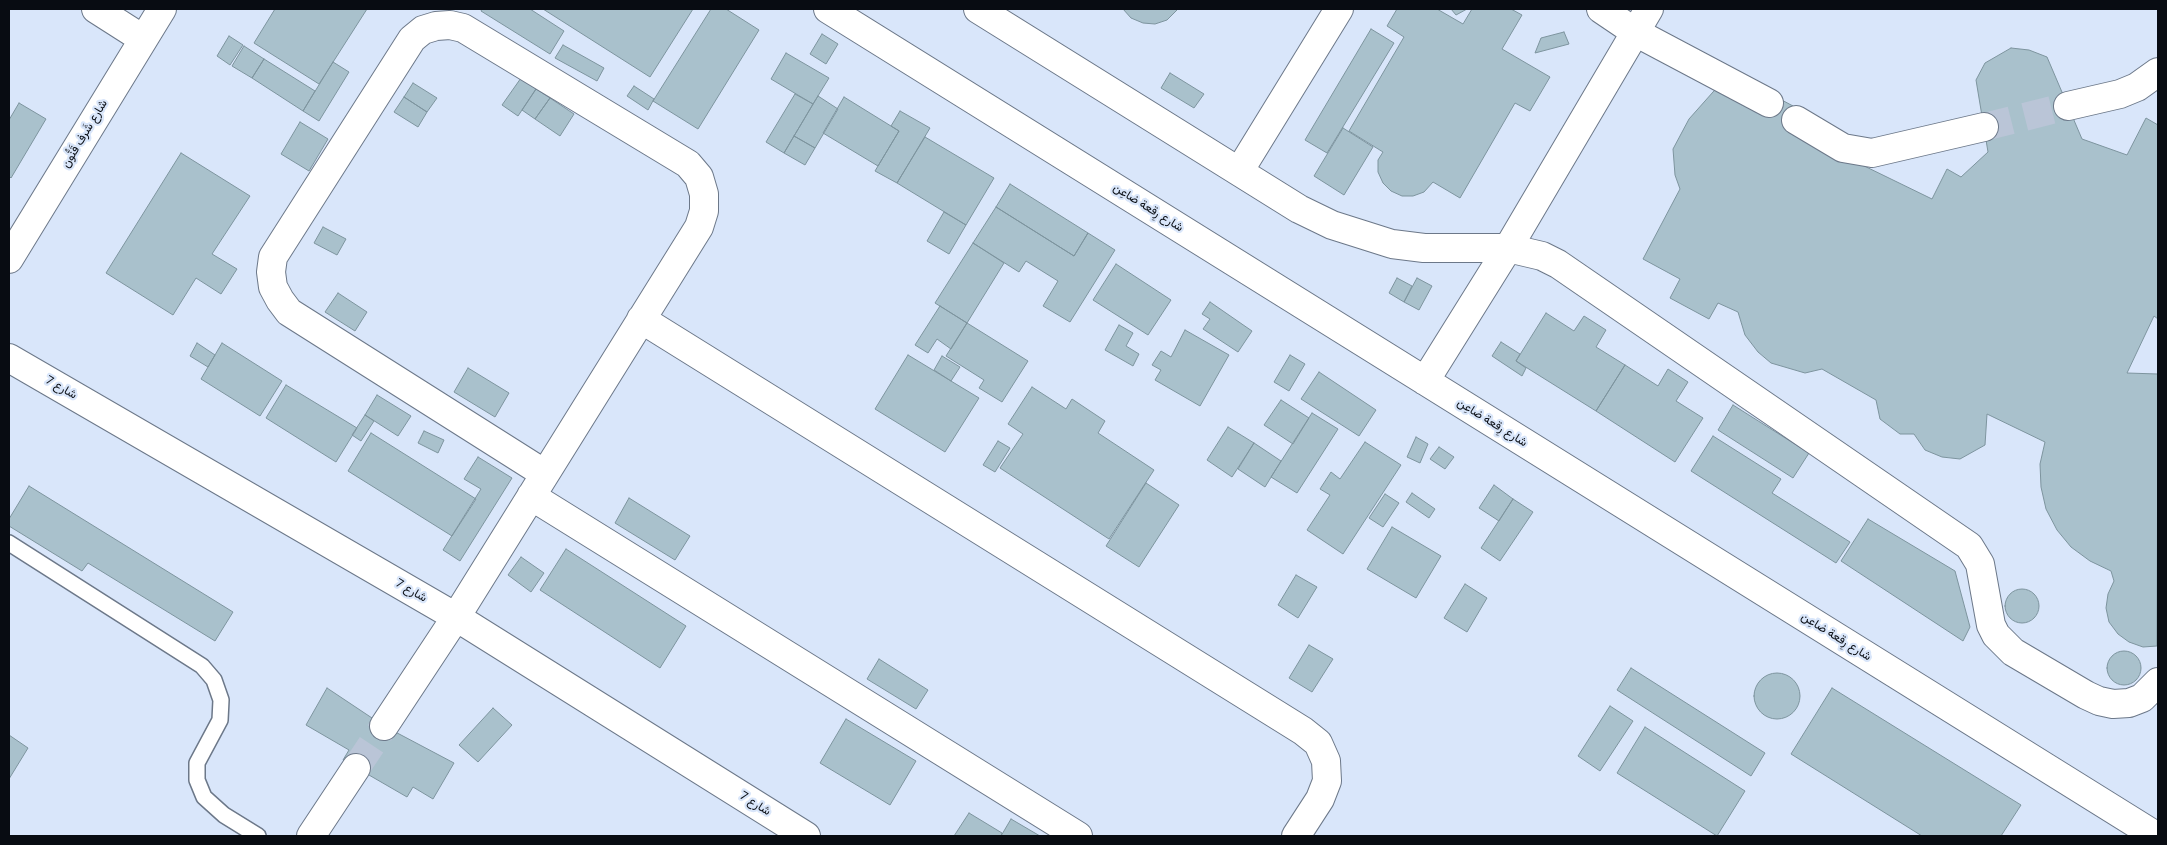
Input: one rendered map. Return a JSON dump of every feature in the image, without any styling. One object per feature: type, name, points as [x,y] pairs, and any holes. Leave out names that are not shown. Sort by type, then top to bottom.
[{"type":"street","points":[[96,9],[143,39]]},
{"type":"street","name":"شارع شَرف قَنُّون","points":[[9,259],[162,9]]},
{"type":"street","name":"شارع رِقعة ضاعِن","points":[[828,9],[2156,836]]},
{"type":"street","points":[[978,9],[1240,170],[1299,209],[1332,225],[1392,244],[1424,248],[1508,248],[1525,250],[1558,264],[1969,546],[1980,564],[1991,625],[1996,636],[2013,652],[2086,695],[2099,701],[2113,704],[2129,703],[2142,698],[2158,682]]},
{"type":"street","points":[[1240,170],[1339,9]]},
{"type":"street","points":[[1601,9],[1635,32],[1769,103]]},
{"type":"street","points":[[1425,381],[1508,248],[1649,9]]},
{"type":"street","points":[[384,726],[456,617],[538,485],[641,318],[699,227],[704,211],[704,194],[699,177],[688,164],[463,28],[450,25],[436,26],[423,30],[412,39],[273,257],[271,272],[274,287],[280,300],[289,312],[538,485],[1078,836]]},
{"type":"street","points":[[2068,106],[2120,94],[2137,87],[2158,72]]},
{"type":"street","points":[[1796,120],[1843,148],[1872,152],[1984,127]]},
{"type":"street","points":[[641,318],[1303,731],[1318,743],[1326,761],[1327,781],[1320,798],[1296,836]]},
{"type":"street","name":"شارع 7","points":[[9,358],[456,617],[806,836]]},
{"type":"street","points":[[311,836],[356,768]]},
{"type":"lane","points":[[9,543],[202,666],[214,680],[221,700],[220,720],[197,763],[197,780],[204,797],[224,815],[258,836]]},
{"type":"building","points":[[275,9],[367,9],[319,84],[254,43]]},
{"type":"building","points":[[482,9],[530,9],[564,31],[550,54],[481,11]]},
{"type":"building","points":[[543,9],[693,9],[650,77]]},
{"type":"building","points":[[711,9],[726,9],[759,30],[698,129],[653,101]]},
{"type":"building","points":[[1123,9],[1178,9],[1167,20],[1155,24],[1143,23],[1131,18]]},
{"type":"building","points":[[1397,9],[1437,9],[1463,24],[1472,9],[1511,9],[1522,15],[1502,49],[1550,77],[1530,111],[1515,103],[1460,198],[1433,182],[1424,192],[1413,196],[1402,196],[1391,191],[1383,183],[1378,172],[1378,160],[1383,152],[1349,131],[1404,37],[1387,26]]},
{"type":"building","points":[[1451,9],[1467,9],[1456,15]]},
{"type":"building","points":[[1371,29],[1394,43],[1327,153],[1305,140]]},
{"type":"building","points":[[1564,32],[1569,44],[1535,53],[1541,38]]},
{"type":"building","points":[[822,34],[838,44],[826,64],[810,54]]},
{"type":"building","points":[[229,36],[243,45],[230,65],[217,56]]},
{"type":"building","points":[[563,45],[604,68],[597,81],[555,58]]},
{"type":"building","points":[[244,46],[264,59],[252,78],[232,66]]},
{"type":"building","points":[[2011,48],[2029,50],[2047,57],[2082,139],[2127,155],[2146,118],[2158,125],[2158,319],[2154,316],[2127,373],[2158,374],[2157,646],[2143,647],[2129,642],[2118,634],[2109,622],[2106,608],[2108,594],[2114,581],[2111,571],[2090,561],[2071,547],[2057,530],[2046,509],[2041,487],[2040,464],[2045,442],[1987,414],[1985,445],[1960,459],[1942,457],[1925,450],[1914,434],[1900,434],[1880,419],[1876,400],[1822,369],[1805,373],[1771,363],[1758,352],[1745,335],[1738,312],[1718,303],[1709,319],[1670,298],[1680,279],[1643,259],[1680,189],[1675,175],[1673,149],[1689,119],[1721,83],[1778,98],[1793,106],[1796,120],[1817,143],[1932,199],[1947,169],[1961,177],[1988,152],[1976,80],[1985,63]]},
{"type":"building","points":[[786,53],[829,78],[813,104],[771,79]]},
{"type":"building","points":[[264,59],[315,91],[303,111],[252,78]]},
{"type":"building","points":[[333,62],[349,72],[319,121],[303,111]]},
{"type":"building","points":[[1170,73],[1204,94],[1194,108],[1161,88]]},
{"type":"building","points":[[521,78],[536,89],[518,116],[502,105]]},
{"type":"building","points":[[413,83],[437,98],[427,112],[404,97]]},
{"type":"building","points":[[634,86],[654,99],[648,110],[627,96]]},
{"type":"building","points":[[536,89],[550,98],[535,119],[522,110]]},
{"type":"building","points":[[795,94],[813,104],[784,153],[766,142]]},
{"type":"building","points":[[818,96],[838,109],[815,148],[794,136]]},
{"type":"building","points":[[404,97],[427,112],[418,127],[394,112]]},
{"type":"building","points":[[844,97],[899,131],[878,166],[823,133]]},
{"type":"building","points":[[550,98],[574,114],[560,136],[535,119]]},
{"type":"building","points":[[19,103],[46,119],[11,178],[9,176],[9,120]]},
{"type":"building","points":[[900,111],[930,128],[897,183],[875,171],[899,131],[891,126]]},
{"type":"building","points":[[300,122],[328,139],[309,171],[281,154]]},
{"type":"building","points":[[1343,128],[1373,147],[1344,195],[1314,176]]},
{"type":"building","points":[[794,136],[815,148],[805,165],[784,153]]},
{"type":"building","points":[[925,137],[994,178],[966,225],[897,183]]},
{"type":"building","points":[[181,153],[250,196],[212,254],[237,269],[221,294],[196,278],[173,315],[106,273]]},
{"type":"building","points":[[1010,184],[1088,233],[1074,256],[996,207]]},
{"type":"building","points":[[996,207],[1074,256],[1088,233],[1115,250],[1070,322],[1043,306],[1058,281],[1026,261],[1019,272],[973,243]]},
{"type":"building","points":[[944,212],[966,225],[949,254],[927,241]]},
{"type":"building","points":[[323,227],[346,239],[337,255],[314,243]]},
{"type":"building","points":[[973,243],[1004,263],[967,323],[935,303]]},
{"type":"building","points":[[1116,264],[1171,300],[1148,335],[1093,300]]},
{"type":"building","points":[[1397,278],[1412,286],[1404,302],[1389,293]]},
{"type":"building","points":[[1417,278],[1432,286],[1419,310],[1404,302]]},
{"type":"building","points":[[338,293],[367,312],[355,331],[325,312]]},
{"type":"building","points":[[1210,302],[1252,331],[1238,352],[1203,329],[1210,319],[1202,314]]},
{"type":"building","points":[[940,306],[967,323],[951,349],[937,339],[928,353],[915,345]]},
{"type":"building","points":[[1546,313],[1574,331],[1584,316],[1606,330],[1596,347],[1625,365],[1596,411],[1516,361]]},
{"type":"building","points":[[967,323],[1028,361],[1002,402],[979,388],[984,380],[946,356]]},
{"type":"building","points":[[1119,325],[1133,333],[1126,346],[1139,354],[1133,366],[1105,350]]},
{"type":"building","points":[[1185,330],[1229,355],[1200,406],[1155,380],[1161,370],[1152,365],[1161,351],[1171,357]]},
{"type":"building","points":[[1501,342],[1520,354],[1516,361],[1526,368],[1522,376],[1492,356]]},
{"type":"building","points":[[197,343],[215,355],[208,367],[190,356]]},
{"type":"building","points":[[222,343],[282,381],[260,416],[201,379]]},
{"type":"building","points":[[908,355],[979,398],[945,452],[875,409]]},
{"type":"building","points":[[1290,355],[1305,364],[1289,391],[1274,382]]},
{"type":"building","points":[[942,356],[960,367],[951,381],[934,370]]},
{"type":"building","points":[[1625,365],[1658,386],[1668,369],[1688,382],[1676,401],[1703,418],[1675,462],[1596,411]]},
{"type":"building","points":[[468,368],[509,393],[495,417],[454,392]]},
{"type":"building","points":[[1319,372],[1376,410],[1359,436],[1301,399]]},
{"type":"building","points":[[286,385],[357,428],[336,462],[266,418]]},
{"type":"building","points":[[1032,387],[1066,409],[1072,399],[1105,421],[1098,433],[1154,470],[1109,539],[1000,468],[1023,434],[1008,424]]},
{"type":"building","points":[[377,395],[411,416],[398,436],[365,415]]},
{"type":"building","points":[[1281,400],[1309,418],[1293,444],[1264,425]]},
{"type":"building","points":[[1733,405],[1809,453],[1793,478],[1718,430]]},
{"type":"building","points":[[1312,413],[1338,429],[1297,493],[1271,477]]},
{"type":"building","points":[[365,415],[374,421],[361,441],[352,435]]},
{"type":"building","points":[[1228,427],[1254,443],[1232,477],[1207,460]]},
{"type":"building","points":[[424,431],[444,440],[438,453],[418,443]]},
{"type":"building","points":[[371,433],[476,499],[452,536],[348,471]]},
{"type":"building","points":[[1713,436],[1781,479],[1772,493],[1850,542],[1836,563],[1691,471]]},
{"type":"building","points":[[1416,437],[1428,444],[1420,463],[1407,457]]},
{"type":"building","points":[[998,441],[1010,448],[995,472],[983,465]]},
{"type":"building","points":[[1365,442],[1401,465],[1343,554],[1307,530],[1330,495],[1320,489],[1331,472],[1340,479]]},
{"type":"building","points":[[1254,443],[1281,461],[1265,487],[1238,469]]},
{"type":"building","points":[[1439,447],[1454,457],[1445,469],[1430,459]]},
{"type":"building","points":[[478,457],[512,478],[460,561],[443,550],[481,489],[464,479]]},
{"type":"building","points":[[1146,483],[1179,505],[1139,567],[1106,546]]},
{"type":"building","points":[[1494,485],[1513,499],[1499,521],[1479,508]]},
{"type":"building","points":[[29,486],[233,612],[215,641],[88,563],[82,571],[9,526],[9,519]]},
{"type":"building","points":[[1412,493],[1435,509],[1429,518],[1406,502]]},
{"type":"building","points":[[1385,494],[1399,503],[1383,527],[1369,518]]},
{"type":"building","points":[[629,498],[690,536],[675,560],[615,523]]},
{"type":"building","points":[[1513,499],[1533,512],[1500,561],[1481,548]]},
{"type":"building","points":[[1868,519],[1955,571],[1970,627],[1963,641],[1841,561]]},
{"type":"building","points":[[1392,527],[1441,556],[1416,598],[1367,569]]},
{"type":"building","points":[[566,549],[686,626],[660,668],[540,590]]},
{"type":"building","points":[[521,557],[544,573],[531,592],[508,575]]},
{"type":"building","points":[[1296,575],[1317,587],[1298,618],[1278,605]]},
{"type":"building","points":[[1465,584],[1487,598],[1467,632],[1444,618]]},
{"type":"building","points":[[2022,589],[2034,594],[2039,606],[2034,618],[2022,623],[2010,618],[2005,606],[2010,594]]},
{"type":"building","points":[[1309,645],[1333,659],[1312,692],[1289,678]]},
{"type":"building","points":[[2124,651],[2136,656],[2141,668],[2136,680],[2124,685],[2112,680],[2107,668],[2112,656]]},
{"type":"building","points":[[879,659],[928,690],[916,709],[867,679]]},
{"type":"building","points":[[1631,668],[1765,753],[1751,776],[1617,690]]},
{"type":"building","points":[[1777,673],[1790,677],[1796,683],[1800,696],[1796,709],[1790,715],[1777,719],[1764,715],[1758,709],[1754,696],[1758,683],[1764,677]]},
{"type":"building","points":[[327,688],[384,726],[454,763],[433,799],[413,787],[407,797],[343,760],[349,750],[306,725]]},
{"type":"building","points":[[1832,688],[2021,805],[2001,836],[1922,836],[1791,754]]},
{"type":"building","points":[[1610,706],[1633,721],[1600,771],[1578,756]]},
{"type":"building","points":[[493,708],[512,725],[478,762],[459,745]]},
{"type":"building","points":[[846,719],[916,761],[890,805],[820,763]]},
{"type":"building","points":[[1645,727],[1745,791],[1717,836],[1617,773]]},
{"type":"building","points":[[9,735],[28,748],[9,779]]},
{"type":"building","points":[[969,813],[1002,833],[1001,836],[954,836]]},
{"type":"building","points":[[1011,819],[1040,836],[1001,836]]},
{"type":"tunnel","points":[[1984,127],[2068,106]]},
{"type":"tunnel","points":[[356,768],[384,726]]}]
